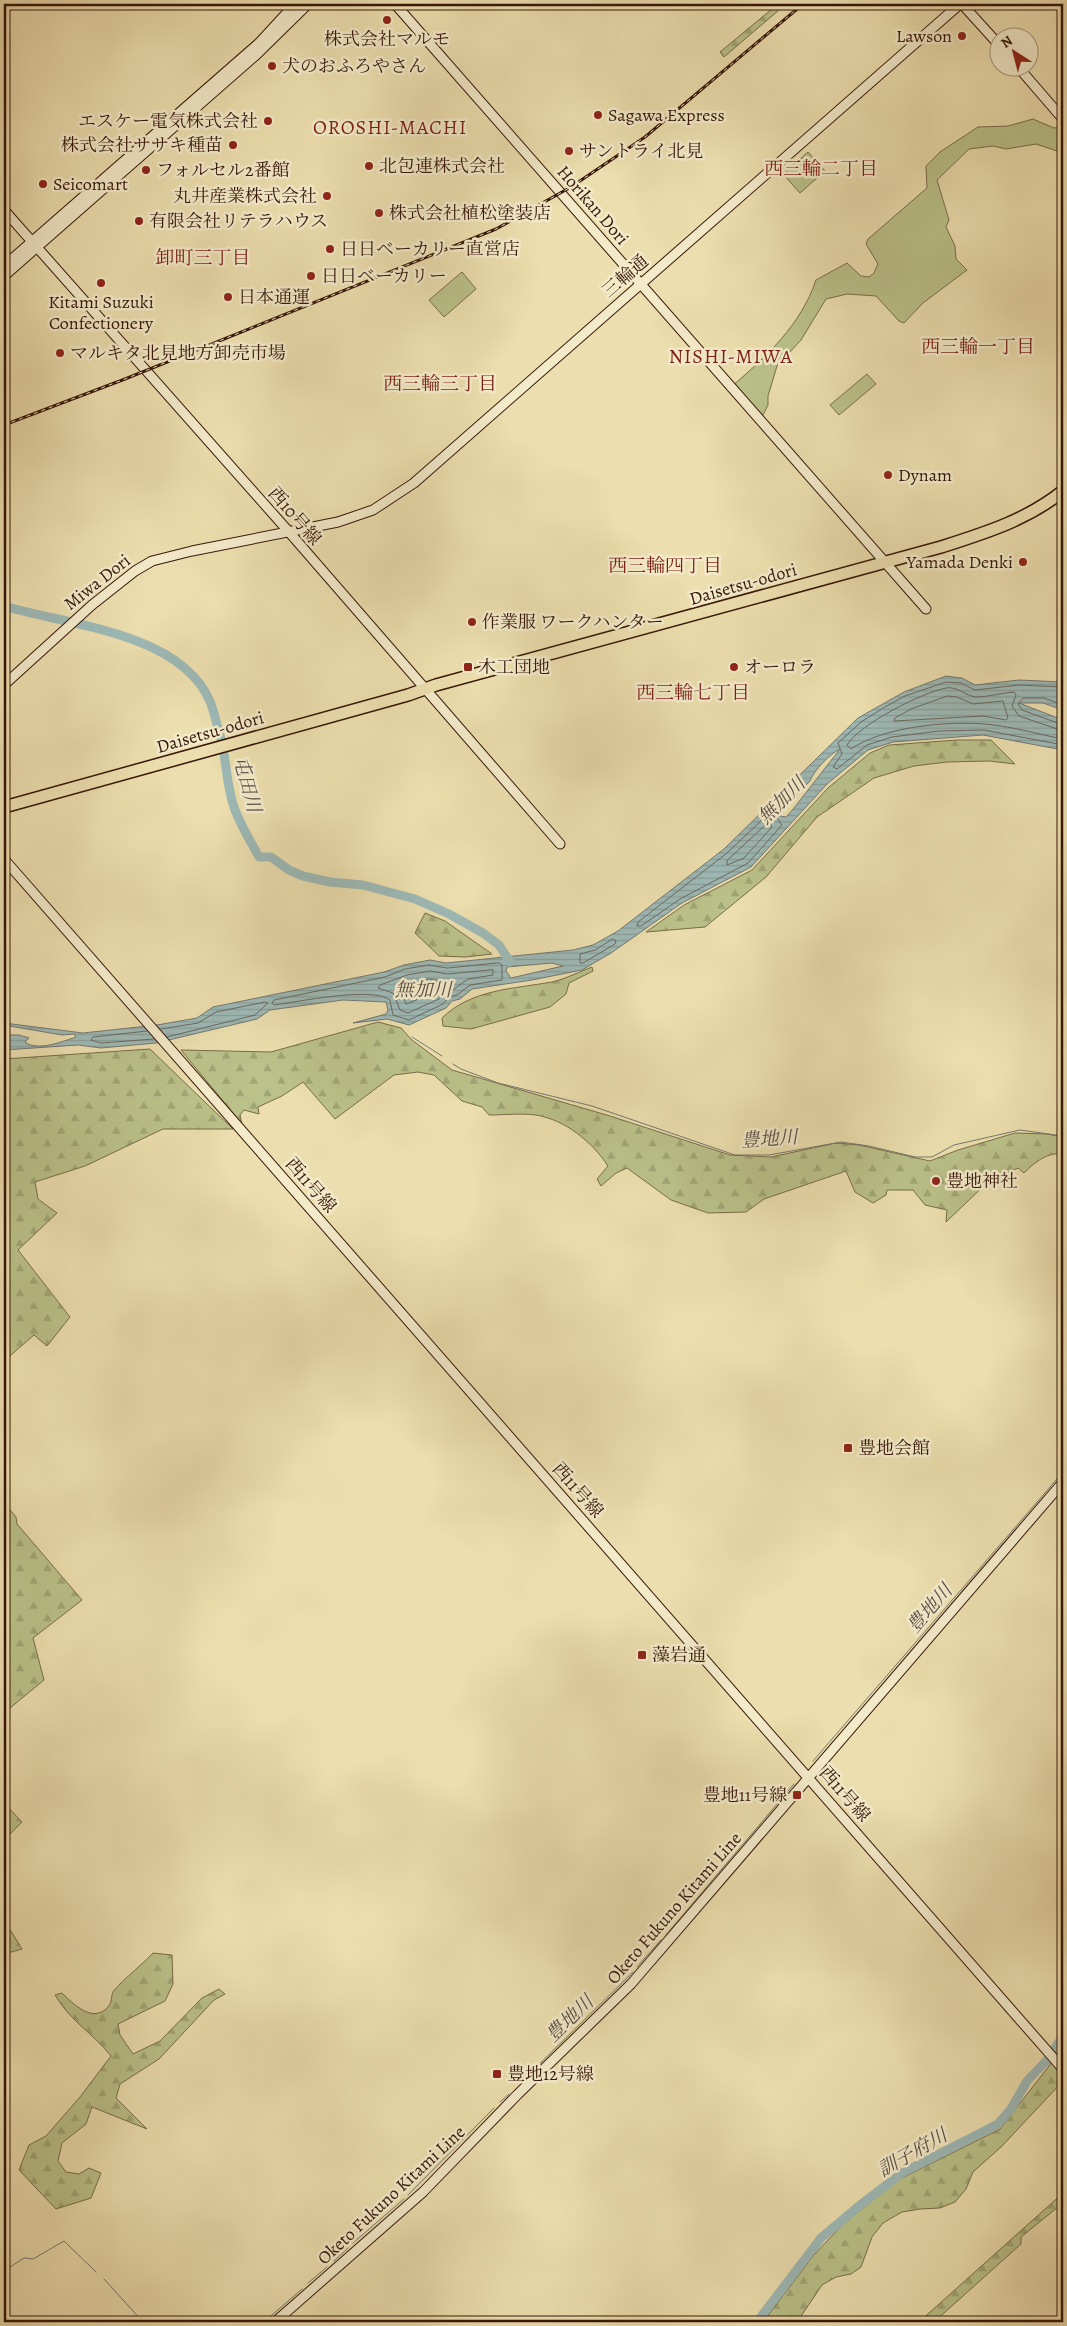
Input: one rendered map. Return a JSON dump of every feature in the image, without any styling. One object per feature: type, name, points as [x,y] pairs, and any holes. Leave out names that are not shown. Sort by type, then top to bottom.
[{"type":"highway","name":"Daisetsu-odori","points":[[4,807],[230,741],[408,695],[424,688],[941,547],[1001,528],[1025,517],[1063,491]]},
{"type":"highway","name":"Daisetsu-odori","points":[[4,801],[207,748]]},
{"type":"street","points":[[4,276],[34,244],[258,43],[295,4]]},
{"type":"street","points":[[4,266],[34,244],[256,55],[308,4]]},
{"type":"street","name":"Horikan Dori","points":[[395,4],[926,609]]},
{"type":"street","points":[[957,5],[990,36]]},
{"type":"street","name":"三輪通","points":[[289,532],[353,518],[391,500],[414,483],[957,5]]},
{"type":"street","points":[[1028,78],[1063,119]]},
{"type":"street","name":"西10号線","points":[[4,210],[289,532],[560,844]]},
{"type":"street","name":"Miwa Dori","points":[[4,685],[85,611],[135,571],[152,562],[192,551],[289,532]]},
{"type":"street","name":"西11号線","points":[[4,859],[1063,2069]]},
{"type":"street","name":"Oketo Fukuno Kitami Line","points":[[275,2322],[423,2192],[518,2094],[631,1984],[1063,1482]]},
{"type":"green space","points":[[778,4],[786,4],[724,57],[720,52]]},
{"type":"green space","points":[[1033,119],[1054,128],[1063,127],[1063,153],[1036,144],[1006,149],[993,146],[969,149],[937,180],[949,220],[946,227],[955,246],[956,259],[967,270],[923,303],[904,323],[899,321],[876,296],[847,294],[826,299],[801,340],[777,366],[768,396],[768,405],[760,421],[731,387],[769,352],[792,326],[816,280],[847,263],[861,276],[869,277],[874,273],[878,264],[866,244],[868,239],[927,188],[926,166],[940,152],[978,127],[1008,126]]},
{"type":"green space","points":[[808,152],[825,171],[800,193],[783,174]]},
{"type":"green space","points":[[462,272],[476,289],[444,317],[429,300]]},
{"type":"green space","points":[[867,374],[876,384],[839,415],[830,405]]},
{"type":"green space","points":[[957,740],[991,740],[1015,764],[989,761],[947,762],[914,766],[874,778],[817,817],[766,877],[705,927],[646,932],[684,905],[752,870],[828,788],[870,753],[889,745]]},
{"type":"green space","points":[[425,913],[445,921],[492,954],[466,957],[439,956],[415,933]]},
{"type":"green space","points":[[592,967],[593,971],[569,983],[566,994],[550,1007],[471,1029],[443,1026],[442,1018],[466,1001],[494,992],[552,982]]},
{"type":"green space","points":[[378,1022],[401,1028],[412,1040],[452,1070],[610,1116],[730,1155],[771,1157],[836,1143],[859,1145],[930,1161],[958,1150],[1015,1133],[1047,1134],[1063,1137],[1063,1154],[1047,1156],[1024,1173],[1018,1168],[990,1180],[946,1222],[947,1210],[925,1205],[913,1190],[887,1190],[886,1195],[873,1203],[855,1192],[846,1171],[764,1199],[746,1212],[708,1213],[671,1200],[627,1168],[616,1173],[601,1186],[597,1179],[608,1166],[586,1141],[568,1127],[536,1115],[489,1115],[482,1107],[462,1101],[434,1075],[418,1072],[394,1075],[335,1119],[303,1082],[282,1096],[258,1107],[259,1114],[244,1110],[240,1115],[242,1124],[181,1050],[271,1052]]},
{"type":"green space","points":[[150,1049],[233,1129],[163,1129],[85,1166],[35,1182],[38,1199],[57,1213],[18,1250],[70,1317],[47,1346],[34,1335],[4,1361],[4,1059]]},
{"type":"green space","points":[[4,1503],[16,1517],[17,1524],[82,1600],[33,1638],[44,1680],[4,1713]]},
{"type":"green space","points":[[4,1803],[22,1822],[4,1840]]},
{"type":"green space","points":[[4,1920],[6,1923],[22,1949],[4,1954]]},
{"type":"green space","points":[[153,1953],[172,1955],[173,1984],[165,2001],[118,2024],[120,2035],[133,2054],[160,2041],[202,1998],[219,1989],[225,1994],[214,2000],[159,2059],[120,2084],[116,2098],[147,2129],[92,2107],[86,2124],[62,2143],[58,2161],[66,2172],[79,2174],[89,2168],[101,2173],[91,2198],[56,2209],[19,2170],[29,2145],[46,2136],[80,2097],[111,2056],[68,2013],[55,1995],[62,1993],[77,2007],[90,2013],[102,2012],[111,2002],[112,1994],[116,1989]]},
{"type":"green space","points":[[1052,2062],[1063,2075],[1063,2081],[1002,2146],[973,2172],[966,2189],[955,2202],[940,2208],[902,2212],[883,2223],[872,2237],[861,2267],[851,2274],[836,2277],[822,2285],[797,2322],[763,2322],[813,2256],[843,2224],[898,2180],[1000,2129]]},
{"type":"green space","points":[[1063,2193],[1063,2203],[1021,2237],[1021,2244],[934,2322],[919,2322]]},
{"type":"water","name":"無加川","points":[[946,676],[962,678],[975,685],[1019,680],[1063,682],[1063,710],[1043,703],[1019,703],[1063,720],[1063,750],[983,735],[893,742],[868,750],[827,784],[751,867],[682,903],[611,953],[582,970],[472,989],[460,999],[452,1001],[446,1008],[409,1025],[387,1019],[353,1023],[386,1014],[388,1010],[386,1002],[343,1000],[270,1010],[257,1019],[156,1043],[101,1048],[78,1045],[4,1050],[9,1047],[4,1043],[4,1035],[19,1035],[29,1038],[25,1042],[36,1046],[51,1045],[76,1037],[74,1034],[62,1035],[4,1025],[4,1023],[83,1033],[157,1025],[197,1018],[213,1007],[384,972],[404,965],[430,960],[446,963],[573,950],[593,945],[618,931],[724,849],[858,718],[904,692]],"holes":[[[840,749],[786,817],[780,816],[778,812],[810,781],[823,763]],[[552,963],[563,966],[511,978],[506,971],[507,967]]]},
{"type":"waterway","name":"屯田川","points":[[4,606],[126,637],[156,649],[182,665],[202,686],[214,713],[233,803],[240,822],[259,857],[271,857],[289,870],[303,876],[330,882],[363,885],[415,899],[449,914],[483,933],[499,945],[510,962]]},
{"type":"waterway","name":"豊地川","points":[[412,1037],[442,1056]]},
{"type":"waterway","name":"豊地川","points":[[453,1064],[498,1083],[592,1106],[735,1155],[769,1155],[841,1142],[869,1146],[915,1157],[932,1157],[954,1145],[1020,1130],[1063,1136]]},
{"type":"waterway","name":"豊地川","points":[[813,1761],[1063,1472]]},
{"type":"waterway","name":"豊地川","points":[[666,1935],[794,1784]]},
{"type":"waterway","name":"豊地川","points":[[637,1967],[661,1940]]},
{"type":"waterway","name":"豊地川","points":[[522,2081],[633,1972]]},
{"type":"waterway","name":"訓子府川","points":[[757,2322],[821,2238],[860,2205],[902,2173],[998,2124],[1011,2109],[1027,2081],[1047,2060],[1063,2036]]},
{"type":"waterway","name":"豊地川","points":[[500,2102],[509,2094]]},
{"type":"waterway","name":"豊地川","points":[[408,2195],[494,2108]]},
{"type":"waterway","name":"豊地川","points":[[353,2243],[404,2199]]},
{"type":"waterway","name":"豊地川","points":[[4,2271],[24,2258],[33,2259],[64,2241],[96,2272]]},
{"type":"waterway","name":"豊地川","points":[[334,2261],[348,2248]]},
{"type":"waterway","name":"豊地川","points":[[308,2283],[327,2267]]},
{"type":"waterway","name":"豊地川","points":[[104,2279],[143,2322]]},
{"type":"waterway","name":"豊地川","points":[[264,2322],[302,2289]]},
{"type":"railway","points":[[4,425],[125,379],[496,229],[571,187],[645,137],[803,4]]},
{"type":"place","name":"株式会社マルモ","points":[[387,20]]},
{"type":"place","name":"Lawson","points":[[962,36]]},
{"type":"place","name":"犬のおふろやさん","points":[[272,66]]},
{"type":"place","name":"Sagawa Express","points":[[598,115]]},
{"type":"place","name":"エスケー電気株式会社","points":[[268,121]]},
{"type":"place","name":"株式会社ササキ種苗","points":[[233,145]]},
{"type":"place","name":"サントライ北見","points":[[569,151]]},
{"type":"place","name":"北包連株式会社","points":[[369,166]]},
{"type":"place","name":"フォルセル2番館","points":[[146,170]]},
{"type":"place","name":"Seicomart","points":[[43,184]]},
{"type":"place","name":"丸井産業株式会社","points":[[327,196]]},
{"type":"place","name":"株式会社植松塗装店","points":[[379,213]]},
{"type":"place","name":"有限会社リテラハウス","points":[[139,221]]},
{"type":"place","name":"日日ベーカリー直営店","points":[[330,249]]},
{"type":"place","name":"日日ベーカリー","points":[[311,276]]},
{"type":"place","name":"Kitami Suzuki Confectionery","points":[[101,283]]},
{"type":"place","name":"日本通運","points":[[228,297]]},
{"type":"place","name":"マルキタ北見地方卸売市場","points":[[60,353]]},
{"type":"place","name":"Dynam","points":[[888,475]]},
{"type":"place","name":"Yamada Denki","points":[[1023,562]]},
{"type":"place","name":"作業服 ワークハンター","points":[[472,622]]},
{"type":"place","name":"木工団地","points":[[468,667]]},
{"type":"place","name":"オーロラ","points":[[734,667]]},
{"type":"place","name":"豊地神社","points":[[936,1181]]},
{"type":"place","name":"豊地会館","points":[[848,1448]]},
{"type":"place","name":"藻岩通","points":[[642,1655]]},
{"type":"place","name":"豊地11号線","points":[[797,1795]]},
{"type":"place","name":"豊地12号線","points":[[497,2074]]},
{"type":"district","name":"OROSHI-MACHI","points":[[390,127]]},
{"type":"district","name":"西三輪二丁目","points":[[821,168]]},
{"type":"district","name":"卸町三丁目","points":[[203,257]]},
{"type":"district","name":"西三輪一丁目","points":[[978,346]]},
{"type":"district","name":"NISHI-MIWA","points":[[731,356]]},
{"type":"district","name":"西三輪三丁目","points":[[440,383]]},
{"type":"district","name":"西三輪四丁目","points":[[665,565]]},
{"type":"district","name":"西三輪七丁目","points":[[693,692]]}]
